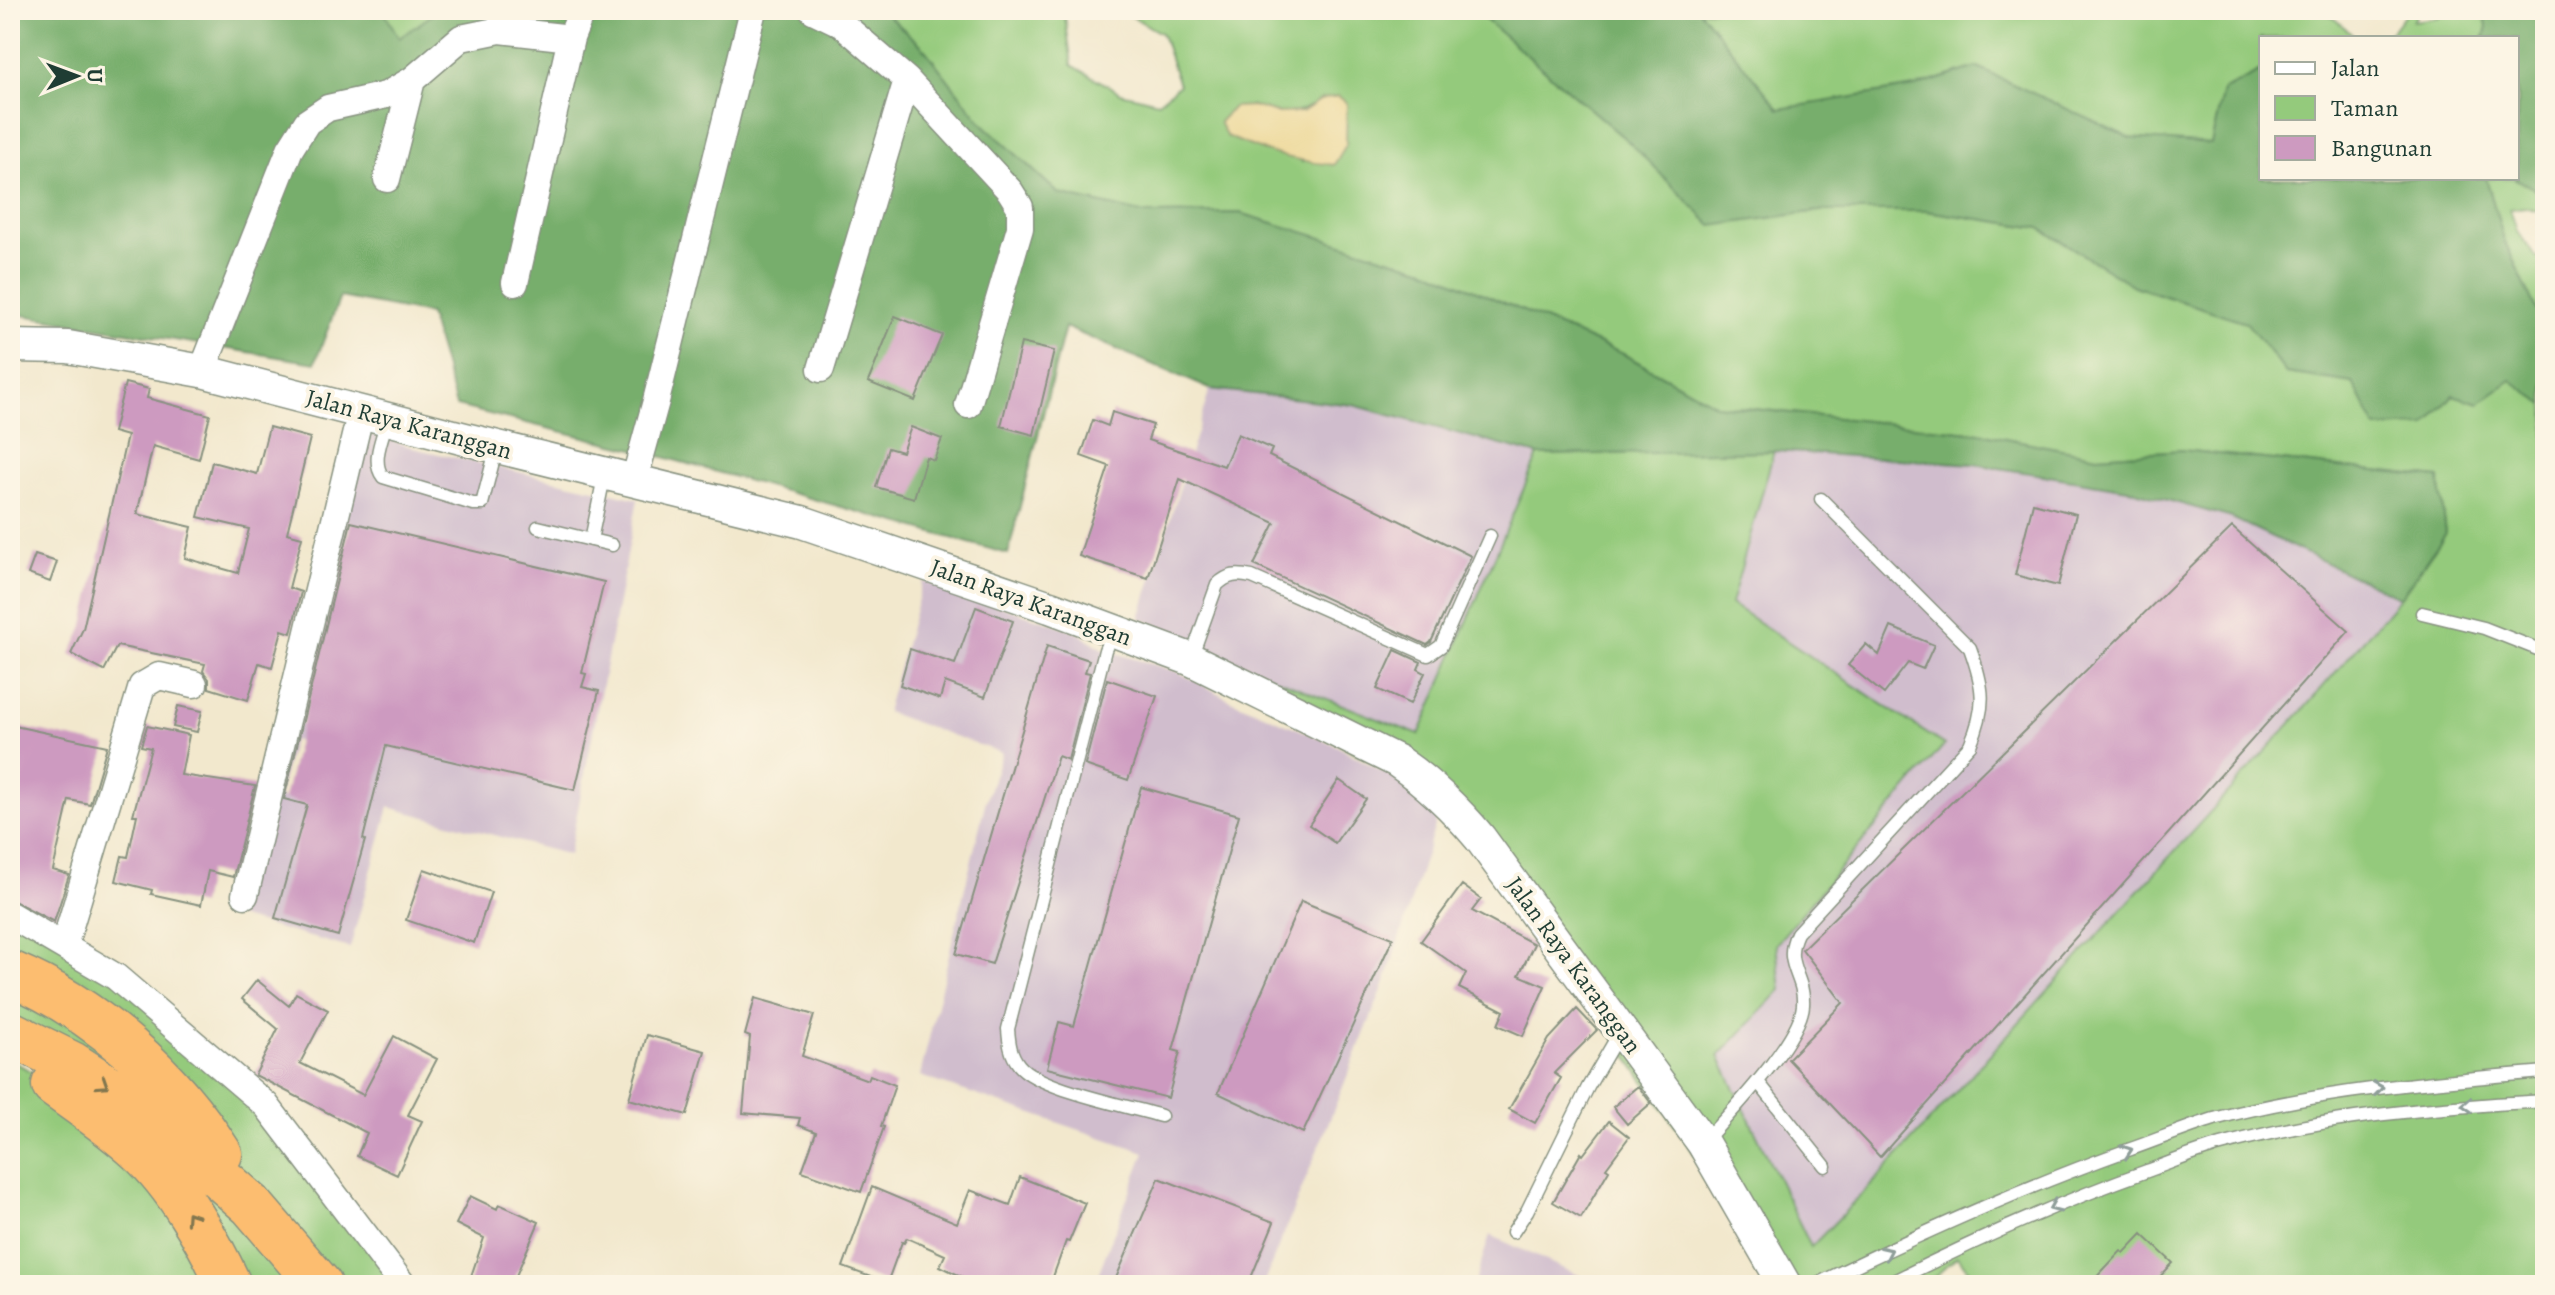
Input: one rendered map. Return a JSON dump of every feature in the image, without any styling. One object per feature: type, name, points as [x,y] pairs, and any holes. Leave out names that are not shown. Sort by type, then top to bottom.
[{"type":"highway","points":[[10,973],[64,999],[98,1023],[155,1072],[200,1123],[251,1205]]},
{"type":"highway","points":[[10,1033],[72,1064],[143,1110],[251,1205],[320,1285]]},
{"type":"highway","points":[[10,1060],[44,1078],[141,1151],[176,1194],[213,1250],[229,1285]]},
{"type":"street","points":[[515,283],[571,38],[582,10]]},
{"type":"street","points":[[619,477],[660,386],[753,10]]},
{"type":"street","points":[[813,10],[842,24],[907,80],[1010,191],[1020,207],[1020,228],[968,405]]},
{"type":"street","points":[[202,371],[290,149],[307,122],[328,108],[386,95],[412,80],[461,38],[500,30],[571,38]]},
{"type":"street","points":[[387,179],[412,80]]},
{"type":"street","points":[[821,369],[907,80]]},
{"type":"street","name":"Jalan Raya Karanggan","points":[[10,346],[68,347],[202,371],[802,522],[1050,607],[1190,659],[1397,761],[1427,782],[1457,810],[1622,1029],[1703,1143],[1785,1285]]},
{"type":"street","points":[[245,895],[374,415]]},
{"type":"street","points":[[64,946],[142,686],[159,676],[194,684]]},
{"type":"street","points":[[10,915],[116,977],[266,1105],[403,1285]]},
{"type":"lane","points":[[374,415],[378,470],[383,477],[473,504],[482,504],[497,447]]},
{"type":"lane","points":[[591,540],[619,477]]},
{"type":"lane","points":[[1703,1143],[1758,1082],[1801,1021],[1803,995],[1790,954],[1797,933],[1970,745],[1982,703],[1982,680],[1970,648],[1821,499]]},
{"type":"lane","points":[[538,527],[612,545]]},
{"type":"lane","points":[[1190,659],[1217,585],[1225,577],[1237,574],[1252,577],[1428,655],[1441,646],[1490,536]]},
{"type":"lane","points":[[2422,613],[2484,628],[2545,652]]},
{"type":"lane","points":[[1113,631],[1105,650],[1008,1029],[1009,1048],[1018,1065],[1036,1080],[1161,1116]]},
{"type":"lane","points":[[1513,1232],[1527,1211],[1588,1087],[1622,1029]]},
{"type":"lane","points":[[1815,1285],[2075,1169],[2213,1120],[2326,1094],[2545,1072]]},
{"type":"lane","points":[[1758,1082],[1825,1166]]},
{"type":"lane","points":[[1886,1285],[1948,1254],[2085,1194],[2220,1145],[2327,1121],[2452,1106],[2545,1101]]},
{"type":"lane","points":[[1938,1229],[1948,1254]]},
{"type":"shaded area","points":[[1210,389],[1353,405],[1538,455],[1419,735],[1225,659],[1140,618]]},
{"type":"shaded area","points":[[351,428],[421,450],[638,499],[569,855],[389,807],[350,948],[237,917]],"holes":[[[349,522],[603,582],[582,673],[586,674],[582,687],[599,692],[575,790],[301,725]],[[293,740],[335,752],[320,809],[278,797]],[[302,822],[365,840],[337,936],[275,918]]]},
{"type":"shaded area","points":[[1774,451],[1974,464],[2128,489],[2232,518],[2400,598],[2302,711],[1811,1248],[1719,1056],[1781,990],[1776,944],[1944,746],[1730,604]]},
{"type":"shaded area","points":[[923,581],[1075,631],[1105,650],[1178,672],[1233,701],[1333,744],[1412,788],[1438,816],[1386,980],[1263,1285],[1094,1285],[1145,1152],[920,1076],[986,800],[1002,753],[886,712]]},
{"type":"shaded area","points":[[1490,1235],[1562,1268],[1602,1285],[1474,1285]]},
{"type":"green space","points":[[10,10],[383,10],[399,38],[439,10],[882,10],[921,45],[982,123],[1059,194],[1145,214],[1240,213],[1428,270],[1623,354],[1716,405],[1980,433],[2097,456],[2182,450],[2439,478],[2446,533],[2400,598],[2232,518],[2128,489],[1974,464],[1774,451],[1538,455],[1353,405],[1210,389],[1065,327],[1008,554],[642,451],[456,406],[429,314],[340,297],[315,363],[10,313]]},
{"type":"green space","points":[[383,10],[439,10],[399,39]]},
{"type":"green space","points":[[882,10],[1064,10],[1072,65],[1121,93],[1158,102],[1179,85],[1162,34],[1121,10],[1474,10],[1629,142],[1712,225],[1819,211],[1926,211],[2040,228],[2134,286],[2246,322],[2286,373],[2453,395],[2479,403],[2511,379],[2545,405],[2545,1285],[1980,1285],[1957,1256],[1926,1285],[1785,1285],[1457,810],[1190,659],[1195,642],[1225,659],[1419,735],[1538,455],[1774,451],[1731,604],[1944,745],[1776,944],[1781,990],[1719,1056],[1811,1247],[1873,1183],[2302,711],[2400,598],[2446,533],[2439,478],[2182,450],[2097,456],[1980,433],[1716,405],[1623,354],[1428,270],[1240,213],[1145,214],[1059,194],[982,123],[921,45]],"holes":[[[1320,100],[1302,162],[1253,106],[1288,114]]]},
{"type":"green space","points":[[1474,10],[1699,10],[1779,109],[1915,87],[1976,67],[2130,138],[2211,144],[2223,91],[2259,72],[2259,180],[2487,180],[2504,240],[2545,329],[2545,405],[2511,380],[2479,403],[2453,395],[2426,426],[2376,428],[2353,383],[2286,373],[2246,322],[2134,286],[2040,228],[1926,211],[1819,211],[1712,226],[1629,142]]},
{"type":"green space","points":[[1699,10],[2324,10],[2355,36],[2259,36],[2259,72],[2223,91],[2211,144],[2130,139],[1976,67],[1915,87],[1778,110]]},
{"type":"green space","points":[[2408,10],[2420,10],[2413,21],[2439,17],[2444,10],[2483,10],[2487,26],[2484,36],[2384,36],[2392,31]]},
{"type":"green space","points":[[2484,10],[2545,10],[2545,194],[2518,180],[2519,36],[2484,36],[2487,26]]},
{"type":"green space","points":[[2487,180],[2518,180],[2545,194],[2545,213],[2525,207],[2510,209],[2517,231],[2536,257],[2545,257],[2545,329],[2504,240]]},
{"type":"green space","points":[[10,915],[116,977],[266,1105],[403,1285],[10,1285],[10,1060],[44,1078],[10,1033]]},
{"type":"sand","points":[[1338,96],[1347,103],[1346,145],[1334,165],[1292,159],[1253,147],[1226,136],[1219,122],[1233,107],[1253,106],[1276,113],[1302,112],[1320,100]]},
{"type":"building","points":[[895,316],[942,335],[915,401],[868,382]]},
{"type":"building","points":[[1021,343],[1054,351],[1034,435],[1001,426]]},
{"type":"building","points":[[125,383],[149,389],[147,398],[210,415],[199,459],[153,446],[137,514],[192,527],[185,558],[238,573],[249,529],[198,517],[212,462],[257,474],[269,427],[310,438],[287,533],[302,537],[289,588],[301,592],[291,633],[282,630],[272,667],[259,663],[248,700],[209,688],[209,679],[203,671],[205,664],[117,646],[104,671],[71,654],[83,629],[127,436],[113,432]]},
{"type":"building","points":[[1112,412],[1153,425],[1148,440],[1224,466],[1238,434],[1272,449],[1269,456],[1471,556],[1431,642],[1427,645],[1254,565],[1275,523],[1180,479],[1148,578],[1079,556],[1109,466],[1081,456],[1093,420],[1108,426]]},
{"type":"building","points":[[911,427],[942,439],[934,460],[926,457],[914,498],[876,487],[888,448],[902,452]]},
{"type":"building","points":[[2033,503],[2076,514],[2058,586],[2015,575]]},
{"type":"building","points":[[351,522],[604,582],[582,673],[586,674],[582,687],[599,691],[575,790],[386,746],[365,840],[338,936],[275,918],[307,805],[284,799]]},
{"type":"building","points":[[2232,527],[2349,631],[1880,1157],[1788,1059],[1843,1003],[1802,949]]},
{"type":"building","points":[[35,555],[57,562],[50,582],[28,574]]},
{"type":"building","points":[[976,607],[1013,621],[985,697],[945,682],[940,699],[900,685],[910,649],[955,664]]},
{"type":"building","points":[[1891,627],[1934,645],[1923,669],[1908,663],[1884,694],[1848,665],[1866,644],[1879,655]]},
{"type":"building","points":[[1047,646],[1089,660],[1085,672],[1090,673],[1068,760],[1058,756],[992,964],[956,954]]},
{"type":"building","points":[[1395,650],[1421,662],[1418,669],[1425,673],[1410,704],[1377,689]]},
{"type":"building","points":[[1107,679],[1157,696],[1128,780],[1085,765]]},
{"type":"building","points":[[178,706],[202,711],[197,732],[173,727]]},
{"type":"building","points":[[10,725],[107,746],[90,804],[69,800],[53,870],[69,875],[54,922],[10,899]]},
{"type":"building","points":[[147,726],[189,735],[181,775],[255,786],[233,877],[208,871],[201,905],[151,894],[152,890],[116,881],[122,856],[128,857],[137,815],[133,815],[151,748],[141,746]]},
{"type":"building","points":[[1339,780],[1366,799],[1335,843],[1309,825]]},
{"type":"building","points":[[1141,787],[1239,815],[1173,1050],[1180,1052],[1168,1098],[1047,1068],[1059,1022],[1074,1026]]},
{"type":"building","points":[[424,869],[491,892],[474,943],[406,920]]},
{"type":"building","points":[[1462,885],[1481,899],[1472,911],[1534,944],[1519,975],[1545,986],[1523,1036],[1498,1025],[1504,1011],[1459,988],[1466,973],[1421,941]]},
{"type":"building","points":[[1301,901],[1393,938],[1303,1133],[1218,1093]]},
{"type":"building","points":[[257,980],[289,1006],[296,993],[328,1010],[300,1063],[363,1095],[394,1036],[437,1059],[408,1115],[422,1121],[397,1175],[357,1156],[367,1133],[255,1075],[278,1029],[242,999]]},
{"type":"building","points":[[755,998],[814,1015],[802,1056],[868,1080],[870,1075],[895,1085],[861,1192],[802,1171],[816,1132],[798,1125],[800,1118],[743,1113],[750,1037],[745,1035]]},
{"type":"building","points":[[1577,1009],[1597,1030],[1554,1073],[1561,1078],[1535,1123],[1509,1109],[1549,1039]]},
{"type":"building","points":[[647,1035],[705,1051],[687,1115],[629,1099]]},
{"type":"building","points":[[1638,1086],[1651,1103],[1627,1124],[1613,1107]]},
{"type":"building","points":[[1609,1121],[1629,1137],[1606,1168],[1609,1170],[1581,1218],[1553,1202],[1581,1153],[1583,1155]]},
{"type":"building","points":[[1020,1177],[1085,1203],[1069,1242],[1066,1241],[1050,1285],[979,1285],[940,1266],[945,1255],[907,1238],[902,1242],[887,1283],[843,1267],[872,1187],[957,1223],[970,1190],[1010,1205]]},
{"type":"building","points":[[1159,1178],[1274,1222],[1248,1285],[1113,1285]]},
{"type":"building","points":[[470,1196],[497,1209],[499,1204],[539,1222],[512,1285],[468,1285],[484,1238],[456,1224]]},
{"type":"building","points":[[2142,1234],[2173,1263],[2152,1285],[2089,1285],[2121,1251],[2124,1253]]}]
